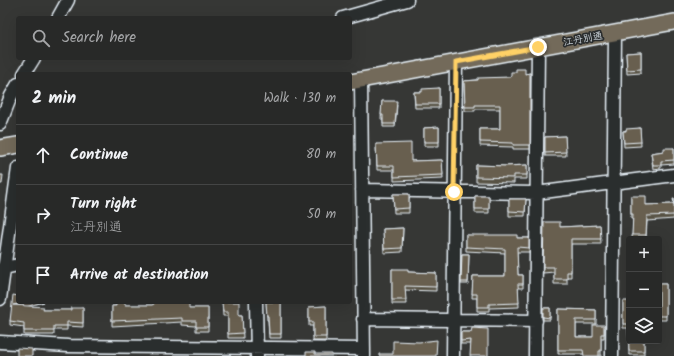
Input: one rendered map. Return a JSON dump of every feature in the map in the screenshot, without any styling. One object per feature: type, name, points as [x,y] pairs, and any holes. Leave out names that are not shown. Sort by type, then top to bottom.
[{"type":"main road","name":"江丹別通","points":[[356,81],[674,22]]},
{"type":"main road","points":[[0,148],[16,145]]},
{"type":"street","points":[[59,16],[68,0]]},
{"type":"street","points":[[350,16],[407,0]]},
{"type":"street","points":[[612,356],[615,33]]},
{"type":"street","points":[[535,356],[538,47]]},
{"type":"street","points":[[25,72],[33,60]]},
{"type":"street","points":[[453,356],[456,62]]},
{"type":"street","points":[[0,342],[68,351],[364,352],[362,190],[356,81]]},
{"type":"street","points":[[0,124],[5,95],[16,86]]},
{"type":"street","points":[[362,190],[536,193],[674,175]]},
{"type":"street","points":[[0,299],[2,269],[16,181]]},
{"type":"street","points":[[2,269],[16,266]]},
{"type":"street","points":[[256,304],[257,352]]},
{"type":"street","points":[[363,319],[536,321]]},
{"type":"building","points":[[641,52],[641,69],[627,70],[626,53]]},
{"type":"building","points":[[516,69],[525,69],[525,74],[530,73],[530,145],[480,142],[480,129],[500,129],[500,105],[475,105],[475,107],[465,107],[464,81],[478,80],[478,78],[511,77],[511,72],[516,72]]},
{"type":"building","points":[[439,88],[439,104],[415,104],[414,92],[422,92],[422,89]]},
{"type":"building","points":[[382,101],[397,101],[395,124],[383,124],[383,115],[381,115]]},
{"type":"building","points":[[439,127],[439,142],[424,142],[424,128]]},
{"type":"building","points":[[640,128],[641,142],[624,143],[623,131],[626,131],[626,129]]},
{"type":"building","points":[[565,136],[566,152],[545,153],[545,137]]},
{"type":"building","points":[[411,143],[411,161],[442,160],[443,175],[394,177],[394,166],[377,166],[376,144]]},
{"type":"building","points":[[664,148],[674,148],[674,160],[661,161],[661,165],[653,165],[651,153],[664,151]]},
{"type":"building","points":[[476,165],[527,165],[527,175],[514,175],[514,178],[476,177]]},
{"type":"building","points":[[0,175],[3,175],[2,184],[0,184]]},
{"type":"building","points":[[393,194],[409,194],[409,208],[394,209]]},
{"type":"building","points":[[475,196],[489,196],[489,209],[475,209]]},
{"type":"building","points":[[631,196],[646,196],[646,205],[674,204],[674,215],[647,216],[646,235],[632,235],[633,214],[631,214]]},
{"type":"building","points":[[509,199],[526,199],[525,212],[509,211]]},
{"type":"building","points":[[544,222],[560,222],[560,227],[600,225],[601,239],[571,239],[571,272],[567,272],[567,279],[554,279],[554,267],[543,267]]},
{"type":"building","points":[[403,228],[402,248],[384,249],[383,229]]},
{"type":"building","points":[[466,235],[517,235],[517,238],[529,238],[529,248],[517,247],[518,275],[523,275],[523,284],[518,284],[519,303],[489,304],[489,307],[477,307],[477,294],[472,294],[473,276],[505,276],[505,249],[466,247]]},
{"type":"building","points":[[462,254],[469,254],[468,282],[461,282]]},
{"type":"building","points":[[392,269],[408,269],[408,272],[436,273],[436,287],[405,286],[406,300],[392,300]]},
{"type":"building","points":[[662,284],[666,284],[666,316],[662,316]]},
{"type":"building","points":[[13,295],[16,296],[16,304],[18,304],[13,305],[44,307],[43,310],[71,310],[71,308],[83,308],[83,323],[67,322],[67,326],[54,326],[54,331],[24,331],[24,323],[10,321]]},
{"type":"building","points":[[623,301],[626,301],[626,324],[623,324]]},
{"type":"building","points":[[116,304],[189,304],[189,308],[208,308],[208,327],[196,327],[196,321],[182,321],[182,318],[112,321],[112,306],[116,306]]},
{"type":"building","points":[[222,304],[239,304],[239,315],[242,315],[243,333],[228,334],[228,312],[223,312]]},
{"type":"building","points":[[266,304],[281,304],[281,334],[269,334]]},
{"type":"building","points":[[326,306],[326,337],[313,337],[313,322],[309,322],[309,307]]},
{"type":"building","points":[[543,308],[550,308],[550,318],[543,317]]},
{"type":"building","points":[[558,309],[596,310],[596,320],[576,320],[576,337],[593,337],[593,325],[604,325],[604,334],[601,334],[601,351],[599,351],[599,356],[584,356],[583,350],[558,350]]},
{"type":"building","points":[[472,328],[488,329],[488,356],[470,356],[471,340],[461,341],[461,332],[471,332]]},
{"type":"building","points":[[437,340],[436,356],[379,356],[379,354],[393,354],[393,341],[419,342]]},
{"type":"building","points":[[629,344],[644,344],[644,351],[629,351]]},
{"type":"building","points":[[17,348],[32,349],[32,356],[17,356]]},
{"type":"building","points":[[306,352],[315,352],[315,354],[332,354],[332,356],[306,356]]},
{"type":"route","points":[[454,192],[456,62],[538,47]]}]
